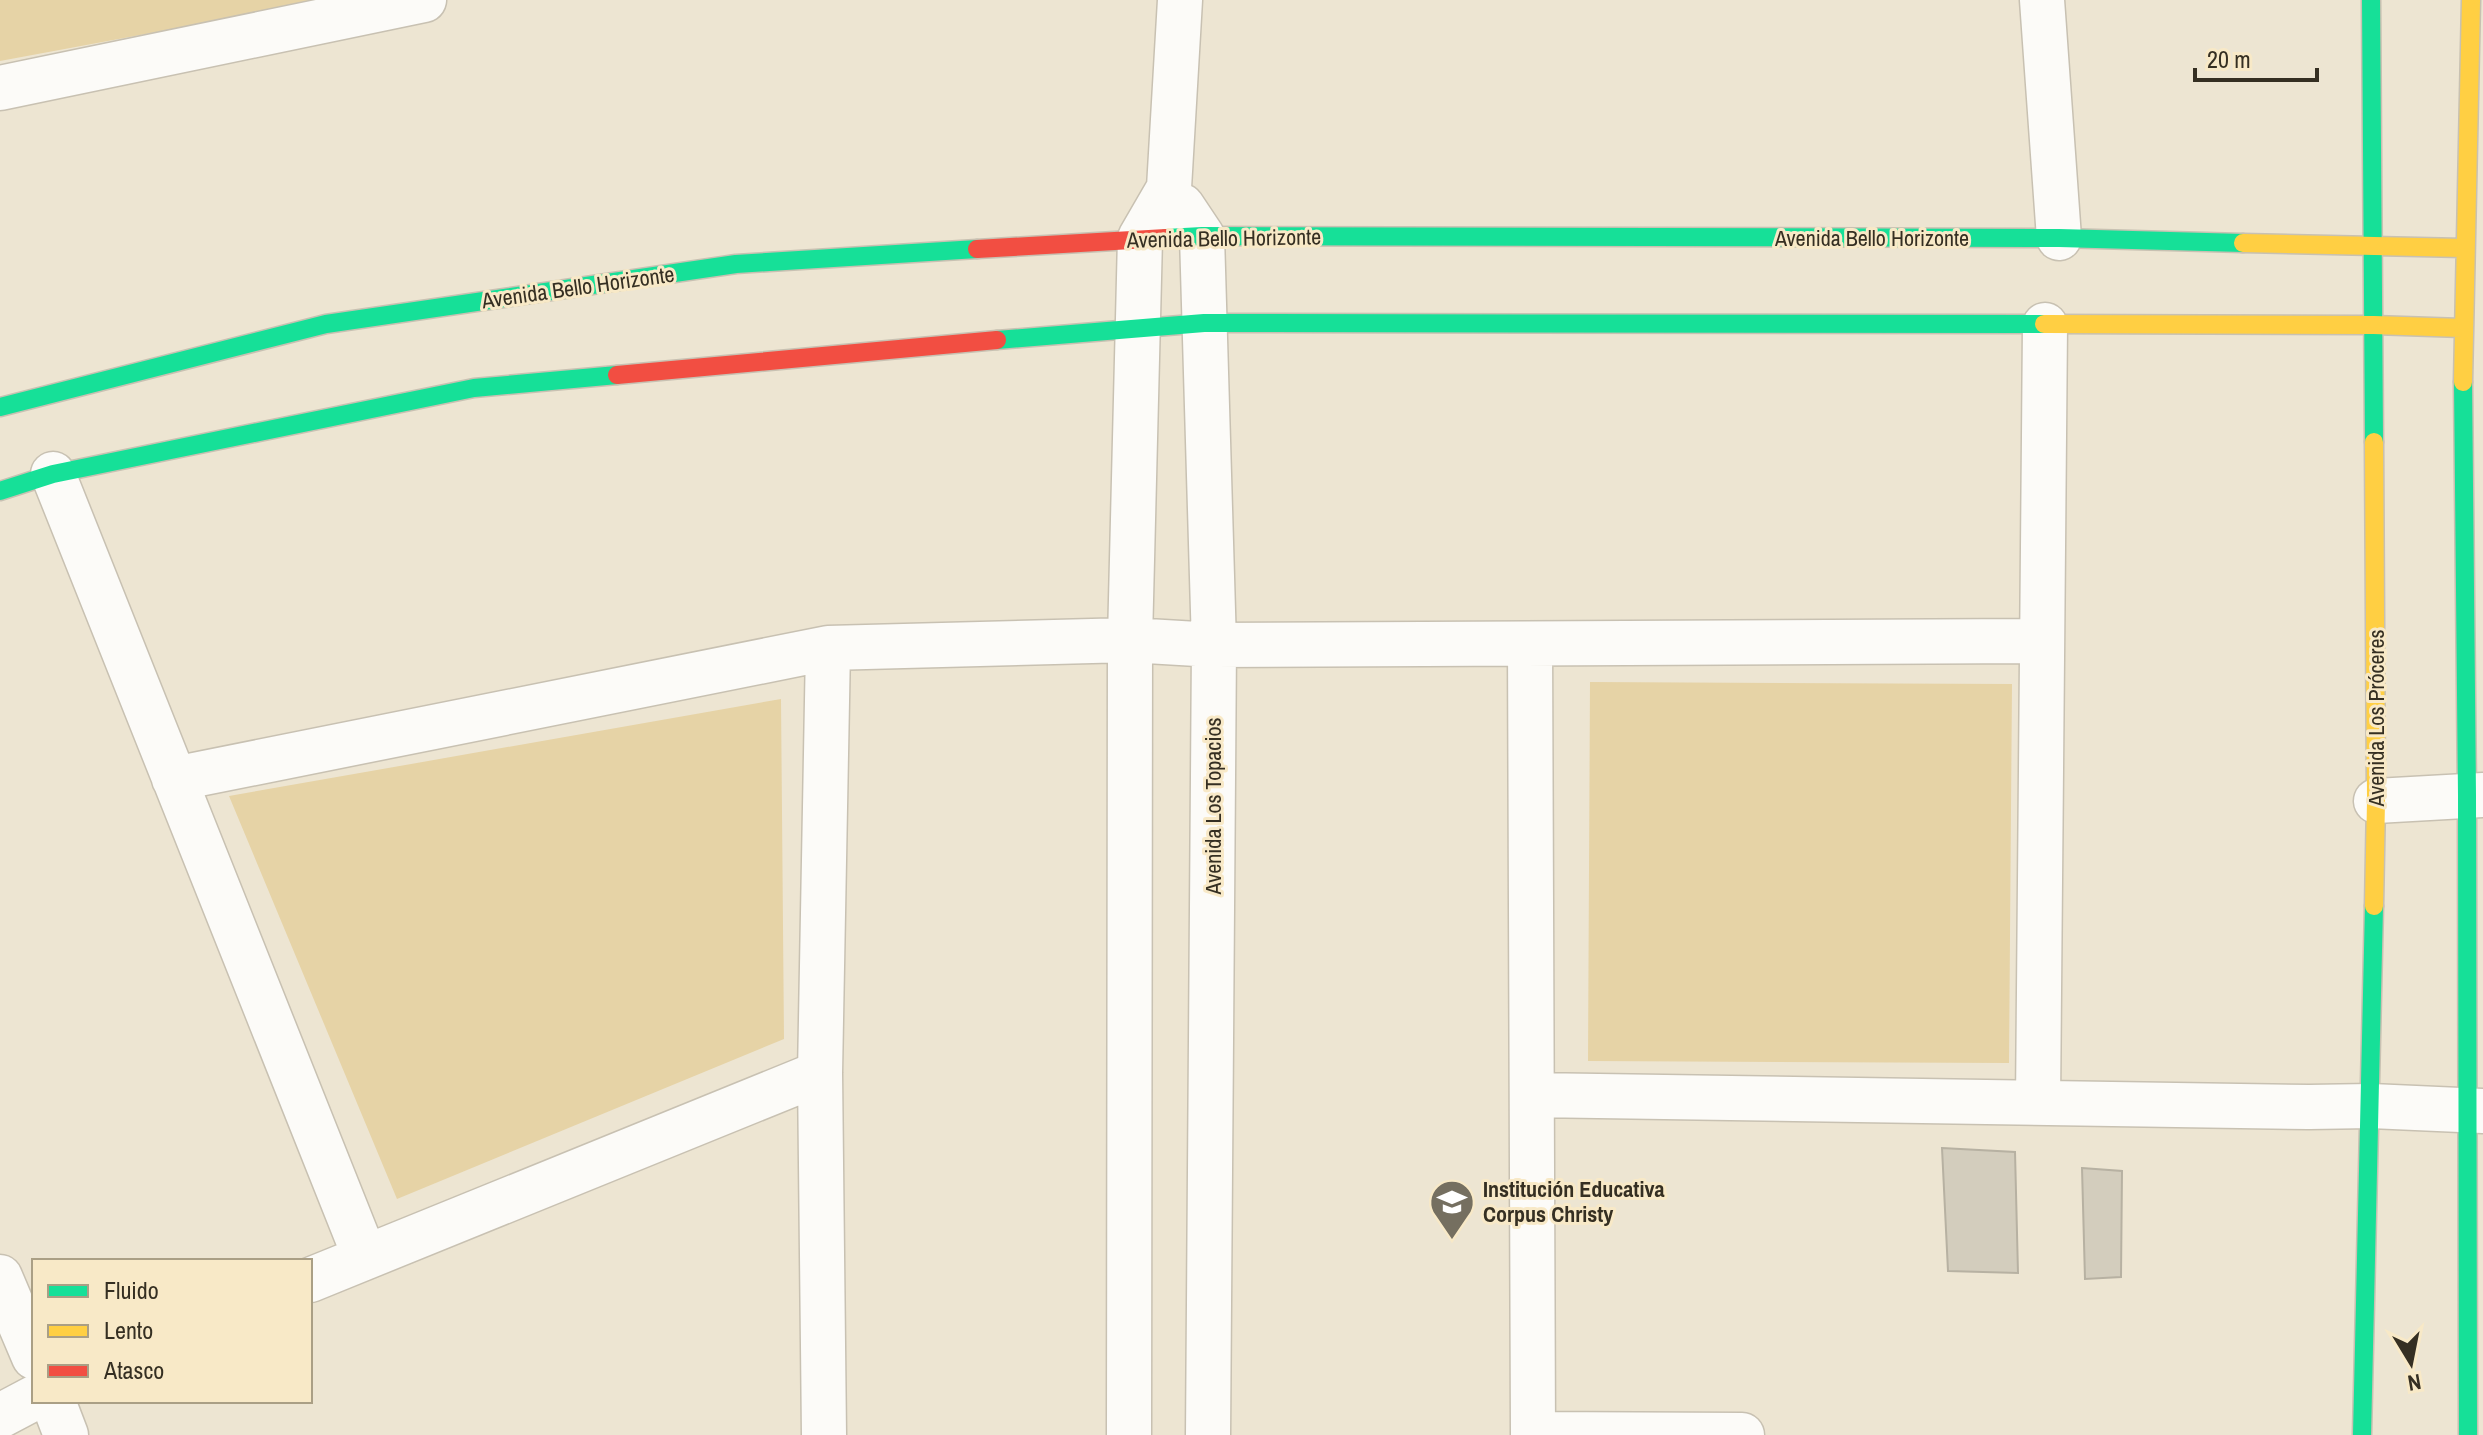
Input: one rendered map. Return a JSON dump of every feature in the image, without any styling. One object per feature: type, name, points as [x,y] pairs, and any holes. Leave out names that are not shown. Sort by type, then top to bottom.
[{"type":"street","points":[[0,88],[424,0]]},
{"type":"street","points":[[1129,1435],[1130,640],[1140,238],[1169,188],[1180,0]]},
{"type":"street","points":[[2042,0],[2059,238]]},
{"type":"street","name":"Avenida Los Próceres","points":[[2362,1435],[2376,801],[2371,0]]},
{"type":"street","points":[[2468,1435],[2475,1111],[2475,795],[2462,328],[2471,0]]},
{"type":"street","points":[[1169,188],[1202,236]]},
{"type":"street","name":"Avenida Bello Horizonte","points":[[0,407],[326,324],[736,264],[1202,236],[2059,238],[2463,248]]},
{"type":"street","name":"Avenida Los Topacios","points":[[1202,236],[1214,645],[1208,1435]]},
{"type":"street","points":[[0,491],[53,474],[474,388],[1139,327],[1204,323],[2374,325],[2462,328]]},
{"type":"street","points":[[2038,1103],[2045,325]]},
{"type":"street","points":[[53,474],[365,1257]]},
{"type":"street","points":[[174,779],[828,648],[1130,640],[1214,645],[2041,641]]},
{"type":"street","points":[[1530,644],[1533,1434],[1742,1435]]},
{"type":"street","points":[[816,1432],[828,648]]},
{"type":"street","points":[[2376,801],[2475,795]]},
{"type":"street","points":[[312,1279],[820,1073]]},
{"type":"street","points":[[1532,1095],[2371,1106],[2475,1111]]},
{"type":"street","points":[[0,1277],[32,1352]]},
{"type":"street","points":[[0,1416],[32,1399]]},
{"type":"street","points":[[54,1403],[66,1435]]},
{"type":"shaded area","points":[[0,0],[328,0],[0,61]]},
{"type":"shaded area","points":[[1590,682],[2012,684],[2009,1063],[1588,1061]]},
{"type":"shaded area","points":[[781,699],[784,1039],[397,1199],[229,796]]},
{"type":"building","points":[[1942,1148],[2015,1152],[2018,1273],[1948,1271]]},
{"type":"building","points":[[2082,1168],[2122,1171],[2121,1277],[2085,1279]]},
{"type":"traffic: fast","points":[[2371,0],[2374,442]]},
{"type":"traffic: fast","points":[[1166,238],[2059,238],[2243,243]]},
{"type":"traffic: fast","points":[[0,407],[326,324],[736,264],[977,249]]},
{"type":"traffic: fast","points":[[997,340],[1204,323],[2044,324]]},
{"type":"traffic: fast","points":[[0,491],[53,474],[474,388],[617,375]]},
{"type":"traffic: fast","points":[[2463,382],[2468,1435]]},
{"type":"traffic: fast","points":[[2362,1435],[2374,906]]},
{"type":"traffic: slow","points":[[2463,382],[2471,0]]},
{"type":"traffic: slow","points":[[2243,243],[2463,248]]},
{"type":"traffic: slow","points":[[2044,324],[2462,328]]},
{"type":"traffic: slow","points":[[2374,442],[2374,906]]},
{"type":"traffic: jam","points":[[977,249],[1166,238]]},
{"type":"traffic: jam","points":[[617,375],[997,340]]},
{"type":"place","name":"Institución Educativa Corpus Christy","points":[[1452,1241]]}]
